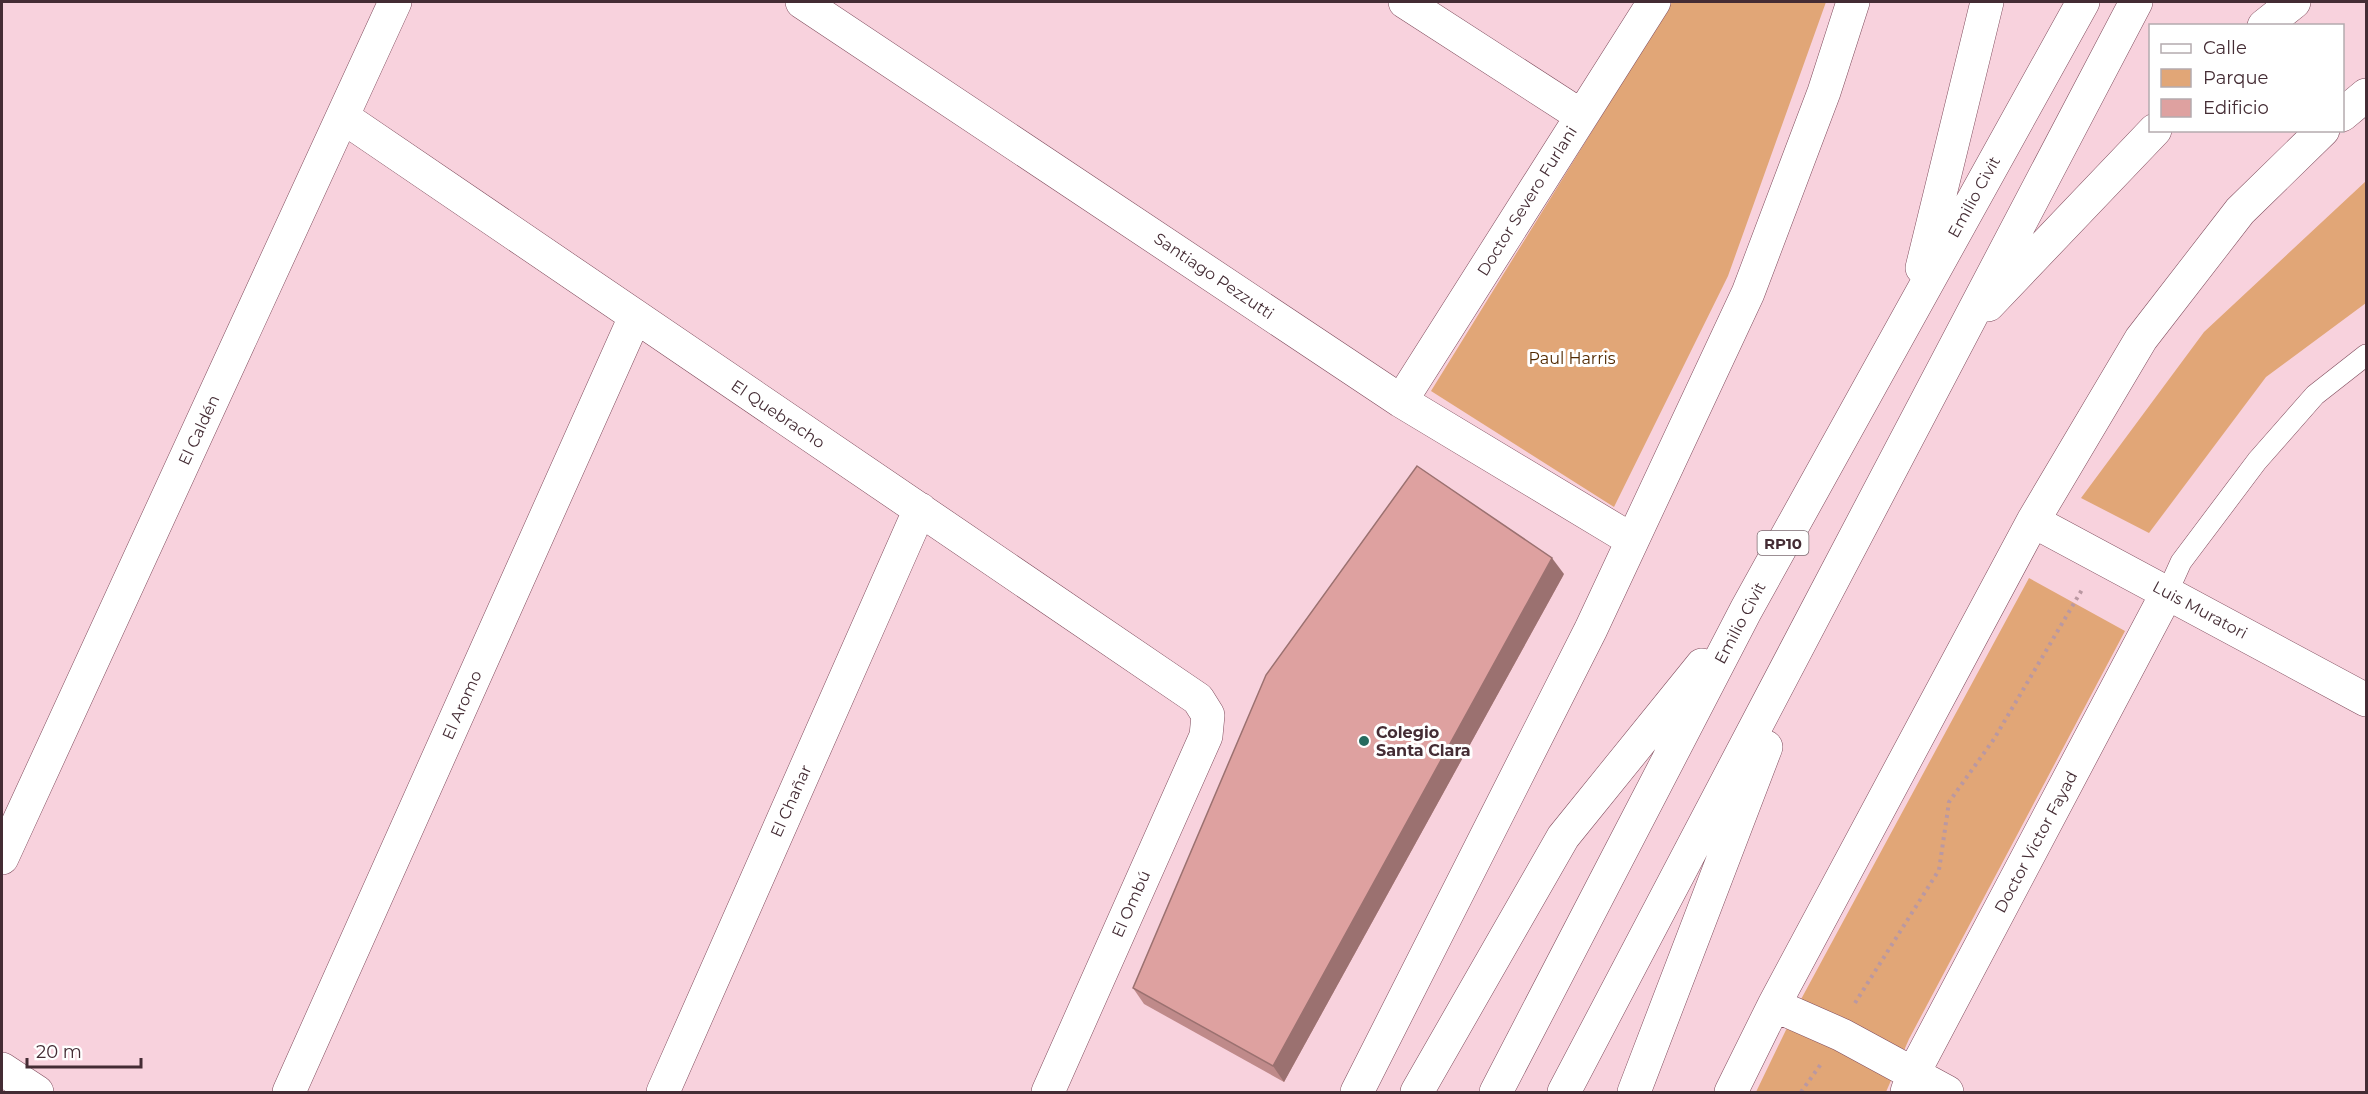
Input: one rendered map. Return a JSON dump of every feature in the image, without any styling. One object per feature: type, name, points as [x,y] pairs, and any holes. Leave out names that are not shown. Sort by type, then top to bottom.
[{"type":"main road","name":"El Caldén","points":[[2,858],[395,2]]},
{"type":"main road","name":"Santiago Pezzutti","points":[[802,2],[1401,401],[1632,540]]},
{"type":"main road","points":[[1405,2],[1580,115]]},
{"type":"main road","name":"Doctor Severo Furlani","points":[[1401,401],[1580,115],[1654,2]]},
{"type":"main road","points":[[1358,1092],[1581,651],[1748,293],[1824,92],[1852,2]]},
{"type":"main road","points":[[1911,310],[1987,2]]},
{"type":"main road","name":"Emilio Civit","points":[[1497,1092],[1746,610],[2082,2]]},
{"type":"main road","points":[[1564,1092],[2136,2]]},
{"type":"main road","points":[[2266,24],[2294,2]]},
{"type":"main road","points":[[2344,114],[2367,95]]},
{"type":"main road","name":"El Quebracho","points":[[343,117],[1198,699],[1208,715]]},
{"type":"main road","points":[[1962,332],[2153,132]]},
{"type":"main road","points":[[1731,1092],[1774,1005],[2033,522],[2141,339],[2241,211],[2321,132]]},
{"type":"main road","name":"El Aromo","points":[[289,1092],[635,317]]},
{"type":"main road","name":"El Chañar","points":[[663,1092],[920,509]]},
{"type":"main road","name":"Luis Muratori","points":[[2033,522],[2367,700]]},
{"type":"main road","name":"Doctor Victor Fayad","points":[[1910,1083],[2167,592]]},
{"type":"main road","points":[[1634,1092],[1818,609]]},
{"type":"main road","points":[[1417,1092],[1563,837],[1746,610]]},
{"type":"main road","name":"El Ombú","points":[[1048,1092],[1206,736],[1208,715]]},
{"type":"main road","points":[[1774,1005],[1842,1035],[1910,1083],[1947,1092]]},
{"type":"main road","points":[[2,1069],[37,1092]]},
{"type":"lane","points":[[2167,592],[2181,562],[2257,460],[2315,395],[2367,355]]},
{"type":"path","points":[[1801,1092],[1842,1035],[1857,998],[1939,870],[1949,802],[1994,739],[2101,557]]},
{"type":"green space","name":"Paul Harris","points":[[1672,2],[1826,2],[1728,276],[1614,507],[1431,391]]},
{"type":"green space","points":[[2366,181],[2366,303],[2266,377],[2149,533],[2081,498],[2204,332]]},
{"type":"green space","points":[[2029,578],[2125,631],[1909,1039],[1886,1092],[1756,1092],[1799,1003]]},
{"type":"building","name":"Colegio Santa Clara","points":[[1417,466],[1552,558],[1273,1066],[1133,988],[1266,675]]},
{"type":"place","name":"Colegio Santa Clara","points":[[1364,741]]}]
